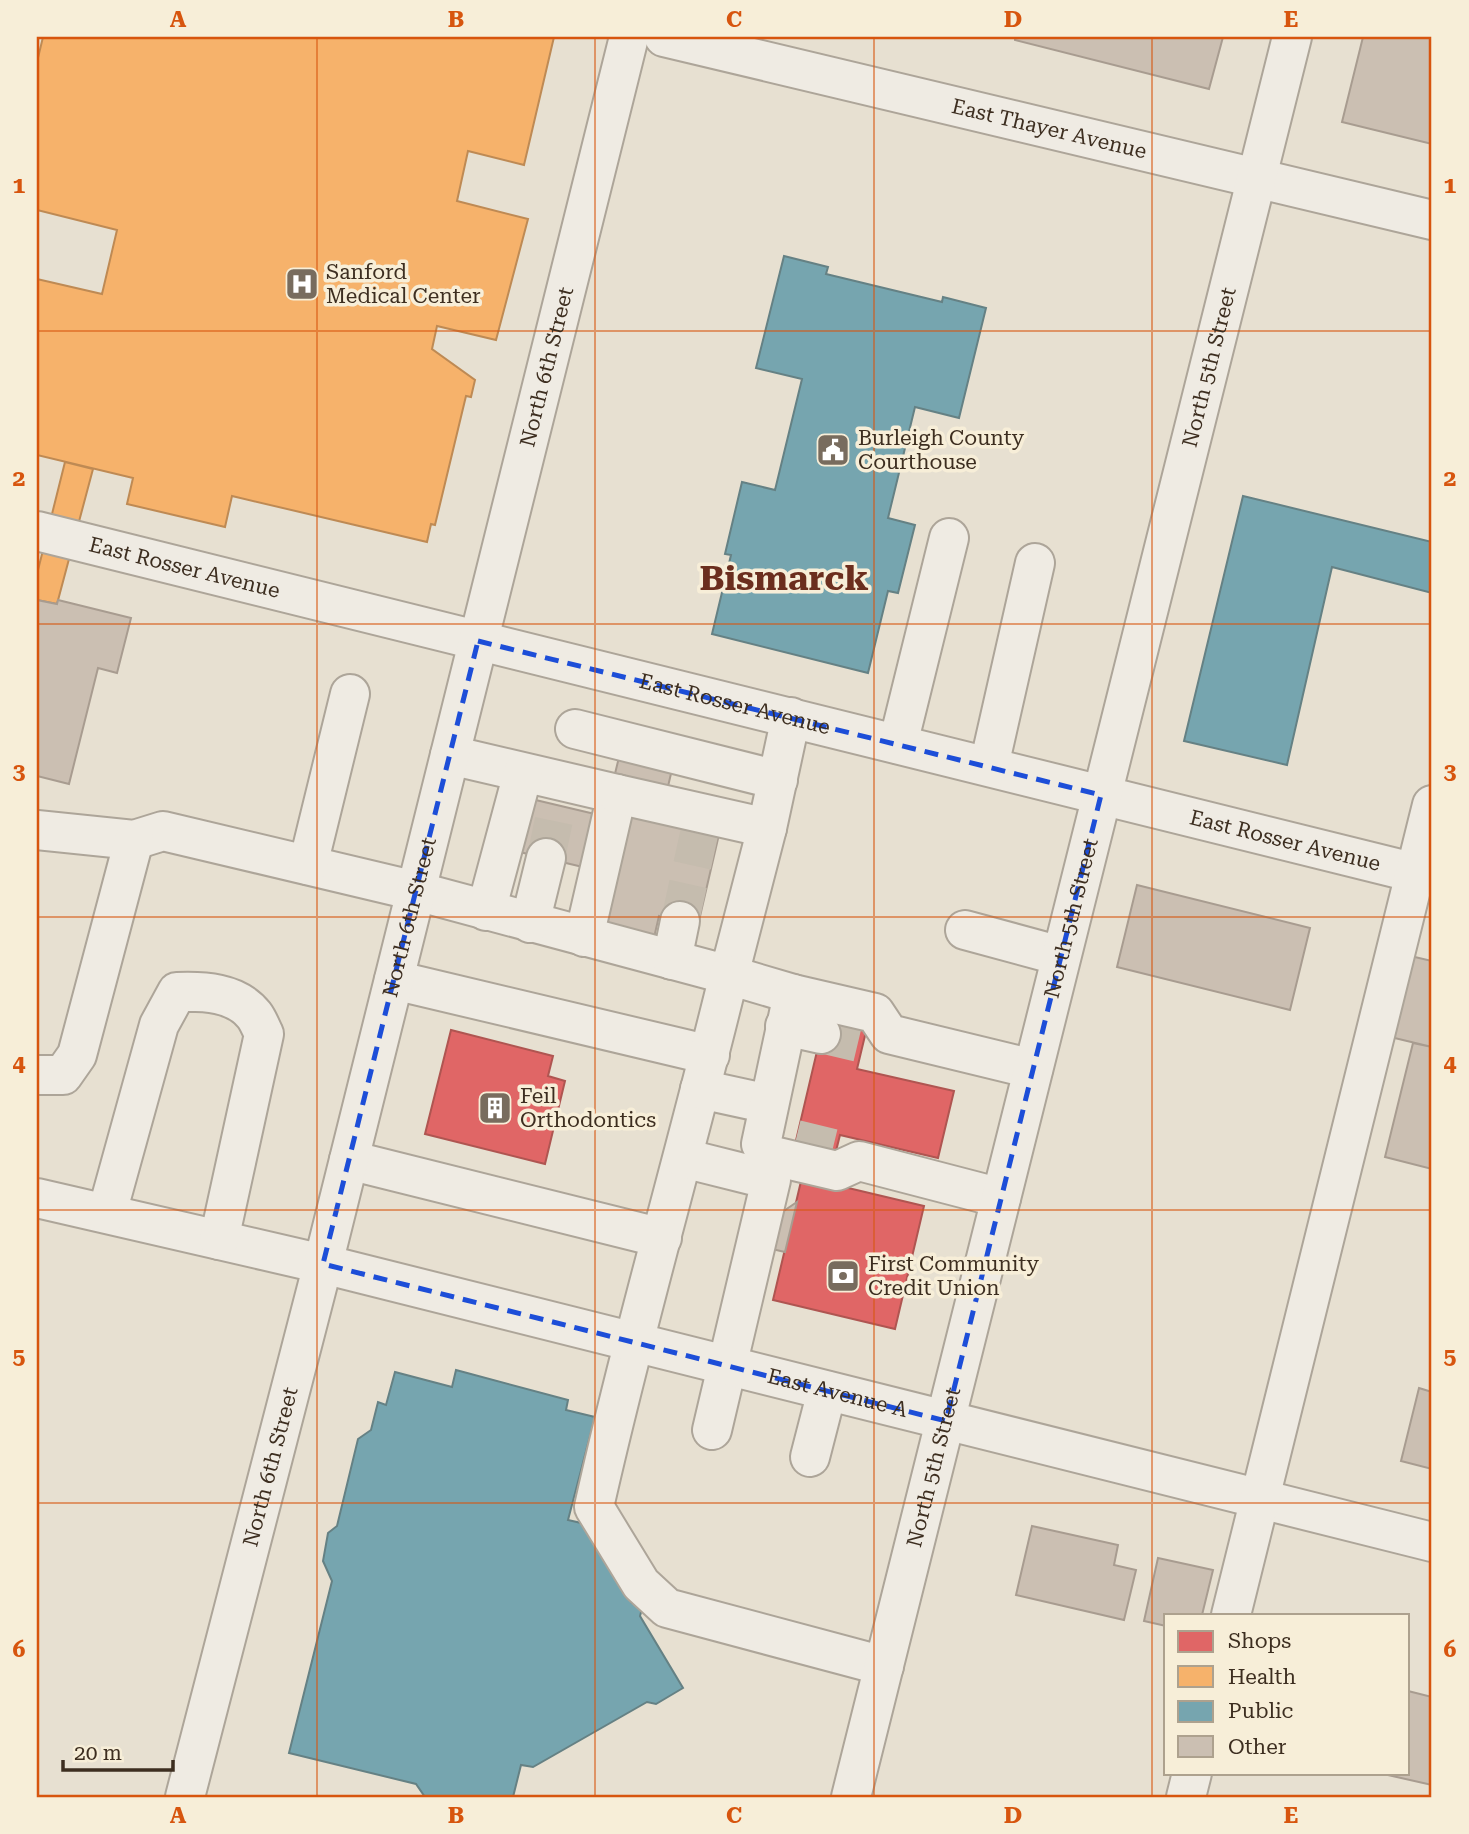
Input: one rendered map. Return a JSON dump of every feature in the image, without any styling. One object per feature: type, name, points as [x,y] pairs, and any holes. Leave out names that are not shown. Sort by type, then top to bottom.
[{"type":"street","name":"North 6th Street","points":[[185,1797],[323,1265],[629,37]]},
{"type":"street","name":"East Thayer Avenue","points":[[664,37],[1432,220]]},
{"type":"street","name":"North 5th Street","points":[[851,1797],[1292,37]]},
{"type":"street","name":"East Rosser Avenue","points":[[37,531],[1424,875]]},
{"type":"street","points":[[898,744],[949,538]]},
{"type":"street","points":[[989,766],[1035,563]]},
{"type":"street","points":[[560,794],[587,668]]},
{"type":"street","points":[[308,865],[350,694]]},
{"type":"street","points":[[791,717],[767,828],[683,1158],[618,1398],[594,1507],[641,1584],[667,1608],[884,1666]]},
{"type":"street","points":[[575,729],[778,780]]},
{"type":"street","points":[[450,755],[523,773],[560,794],[617,794],[703,820],[767,828]]},
{"type":"street","points":[[486,911],[523,773]]},
{"type":"street","points":[[584,937],[617,794]]},
{"type":"street","points":[[1231,1614],[1424,875],[1432,805]]},
{"type":"street","points":[[37,830],[134,840],[163,831],[308,865],[416,891],[729,975],[800,1018],[876,1013],[876,1039],[1033,1069]]},
{"type":"street","points":[[37,1074],[63,1076],[77,1055],[134,840]]},
{"type":"street","points":[[530,923],[546,858]]},
{"type":"street","points":[[672,960],[680,921]]},
{"type":"street","points":[[965,930],[1061,956]]},
{"type":"street","points":[[394,980],[705,1072],[776,1124]]},
{"type":"street","points":[[107,1213],[159,1025],[177,992],[194,991],[228,996],[253,1013],[264,1034],[219,1240]]},
{"type":"street","points":[[800,1018],[776,1124],[761,1144],[769,1155],[837,1171],[848,1155],[1001,1198]]},
{"type":"street","points":[[683,1158],[771,1180],[712,1430]]},
{"type":"street","points":[[349,1160],[662,1238]]},
{"type":"street","name":"East Avenue A","points":[[37,1198],[323,1265],[1432,1542]]},
{"type":"street","points":[[810,1457],[827,1391]]},
{"type":"street","points":[[1186,1797],[1192,1774]]},
{"type":"highlighted area","points":[[478,641],[1101,795],[946,1421],[323,1264]]},
{"type":"building: Shops","points":[[826,1013],[868,1023],[857,1069],[954,1091],[938,1158],[840,1135],[834,1159],[794,1149]]},
{"type":"building: Shops","name":"Feil Orthodontics","points":[[451,1030],[553,1056],[548,1076],[565,1081],[545,1164],[425,1134]]},
{"type":"building: Shops","name":"First Community Credit Union","points":[[802,1177],[924,1206],[895,1329],[773,1300]]},
{"type":"building: Health","name":"Sanford Medical Center","points":[[43,37],[554,37],[524,165],[468,151],[457,201],[528,219],[496,340],[437,326],[432,349],[475,380],[471,397],[466,396],[435,525],[431,524],[427,542],[232,496],[225,527],[127,504],[133,478],[37,455],[37,279],[102,294],[117,230],[37,210],[37,62]]},
{"type":"building: Health","points":[[65,462],[93,469],[57,604],[37,600],[37,574]]},
{"type":"building: Public","points":[[784,256],[828,267],[826,274],[942,302],[943,297],[986,308],[959,418],[915,407],[888,518],[915,525],[898,593],[888,591],[868,673],[712,634],[731,555],[725,554],[742,482],[775,490],[802,379],[756,368]]},
{"type":"building: Public","points":[[1243,496],[1432,542],[1432,593],[1332,567],[1287,765],[1184,741]]},
{"type":"building: Public","points":[[456,1370],[568,1400],[566,1410],[595,1417],[568,1520],[581,1523],[632,1603],[643,1605],[640,1616],[683,1688],[656,1704],[647,1702],[533,1767],[521,1765],[513,1797],[425,1797],[416,1784],[289,1753],[332,1581],[323,1561],[328,1533],[337,1526],[358,1439],[371,1430],[378,1402],[386,1405],[395,1372],[452,1387]]},
{"type":"building: Other","points":[[1015,37],[1223,37],[1209,89],[1015,40]]},
{"type":"building: Other","points":[[1363,37],[1432,37],[1432,144],[1342,122]]},
{"type":"building: Other","points":[[37,600],[57,604],[58,600],[131,618],[117,673],[98,668],[69,784],[37,776]]},
{"type":"building: Other","points":[[621,749],[674,761],[665,799],[612,786]]},
{"type":"building: Other","points":[[523,797],[599,815],[587,868],[511,850]]},
{"type":"building: Other","points":[[629,809],[720,830],[698,925],[659,916],[653,942],[601,930]]},
{"type":"building: Other","points":[[1137,885],[1310,928],[1290,1010],[1117,967]]},
{"type":"building: Other","points":[[1402,954],[1432,961],[1432,1047],[1382,1035]]},
{"type":"building: Other","points":[[1413,1043],[1432,1047],[1432,1169],[1385,1157]]},
{"type":"building: Other","points":[[797,1202],[785,1252],[759,1246],[766,1223]]},
{"type":"building: Other","points":[[1419,1388],[1432,1392],[1432,1469],[1401,1461]]},
{"type":"building: Other","points":[[1032,1526],[1118,1545],[1114,1565],[1136,1570],[1124,1620],[1016,1595]]},
{"type":"building: Other","points":[[1158,1558],[1213,1570],[1202,1614],[1164,1614],[1164,1626],[1144,1621]]},
{"type":"building: Other","points":[[1410,1692],[1432,1697],[1432,1785],[1383,1774],[1410,1774]]},
{"type":"tunnel","points":[[546,858],[557,805]]},
{"type":"tunnel","points":[[680,921],[701,825]]},
{"type":"tunnel","points":[[821,1034],[863,1044]]},
{"type":"tunnel","points":[[796,1139],[837,1149]]},
{"type":"place","name":"Sanford Medical Center","points":[[302,284]]},
{"type":"place","name":"Burleigh County Courthouse","points":[[833,450]]},
{"type":"place","name":"Feil Orthodontics","points":[[495,1108]]},
{"type":"place","name":"First Community Credit Union","points":[[843,1276]]},
{"type":"district","name":"Bismarck","points":[[784,578]]}]
